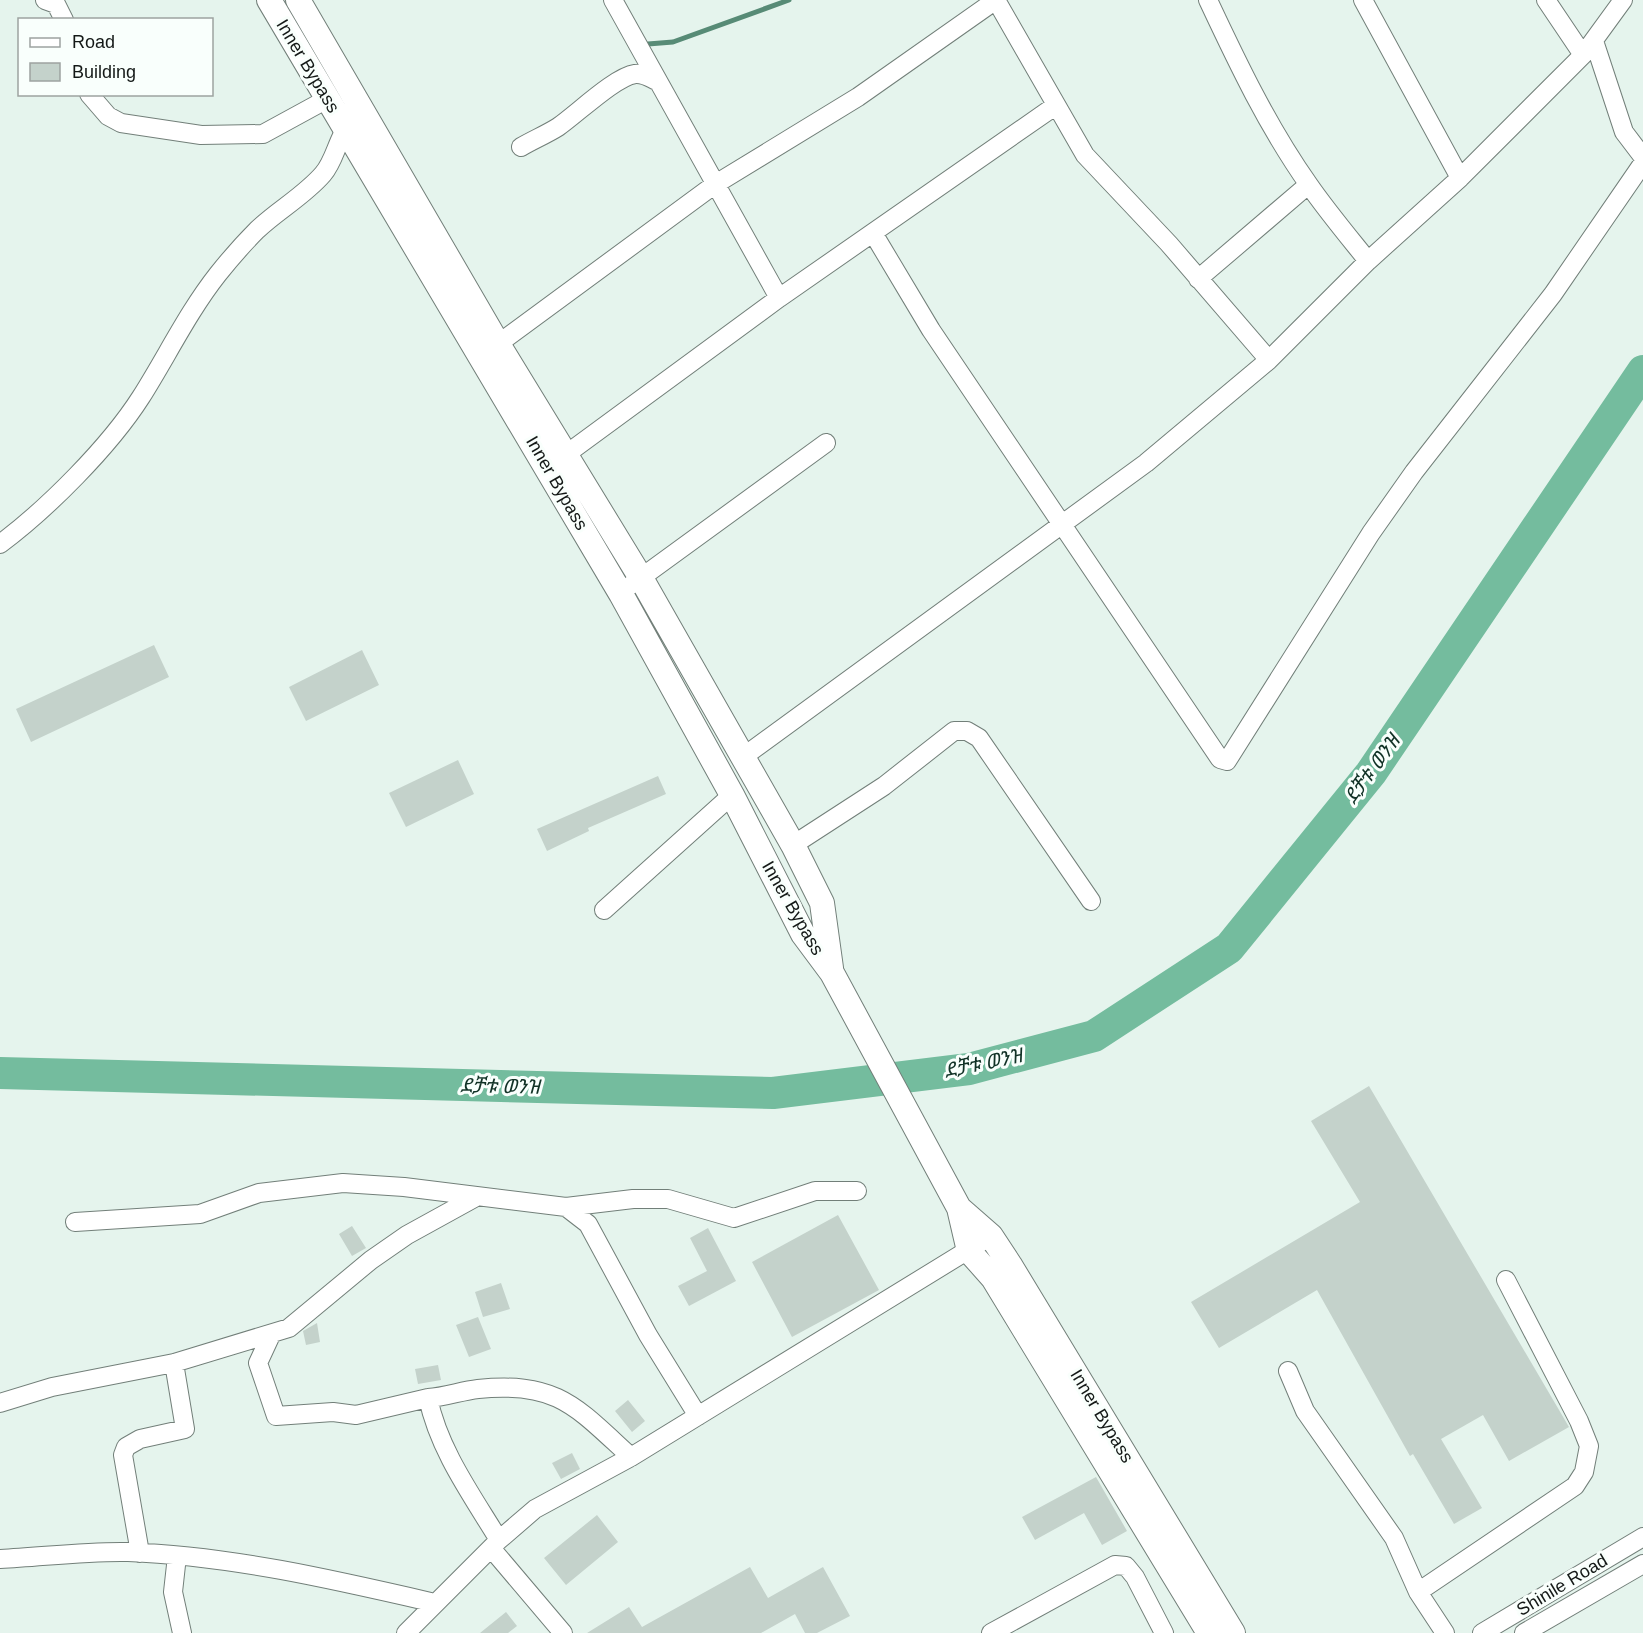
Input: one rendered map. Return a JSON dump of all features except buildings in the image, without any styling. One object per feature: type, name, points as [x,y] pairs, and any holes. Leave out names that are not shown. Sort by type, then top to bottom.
[{"type":"main road","name":"Inner Bypass","points":[[269,0],[345,129],[556,462],[641,578],[793,845],[822,903],[832,973]]},
{"type":"main road","name":"Inner Bypass","points":[[298,0],[498,344],[621,594],[732,795],[803,934],[832,973],[959,1208],[969,1251],[993,1278],[1209,1633]]},
{"type":"main road","name":"Inner Bypass","points":[[959,1208],[991,1236],[1010,1265],[1233,1633]]},
{"type":"street","points":[[45,0],[56,4],[63,18]]},
{"type":"street","points":[[613,0],[779,298]]},
{"type":"street","points":[[498,344],[714,184],[858,97],[996,0],[1085,155],[1269,360]]},
{"type":"street","points":[[1208,0],[1249,87],[1308,185],[1368,261]]},
{"type":"street","points":[[1364,0],[1460,178]]},
{"type":"street","points":[[1546,0],[1588,48],[1624,132],[1643,157]]},
{"type":"street","points":[[742,757],[1182,435],[1269,360],[1368,261],[1460,178],[1588,48],[1623,0]]},
{"type":"street","points":[[521,147],[556,129],[607,88],[624,78],[637,74],[657,81]]},
{"type":"street","points":[[91,96],[108,116],[121,123],[201,135],[263,134],[328,98]]},
{"type":"street","points":[[556,462],[779,298],[1055,106]]},
{"type":"street","points":[[0,544],[30,520],[116,432],[140,399],[196,303],[219,273],[258,230],[321,177],[337,152],[345,129],[363,111]]},
{"type":"street","points":[[873,233],[931,330],[1220,759],[1227,761],[1371,533],[1414,472],[1553,294],[1643,163]]},
{"type":"street","points":[[1198,279],[1308,185]]},
{"type":"street","points":[[621,594],[826,443]]},
{"type":"street","points":[[793,845],[876,792],[954,731],[967,731],[979,738],[1091,901]]},
{"type":"street","points":[[604,910],[732,795]]},
{"type":"street","points":[[75,1222],[200,1214],[259,1193],[343,1184],[404,1187],[566,1207],[608,1204],[633,1199],[668,1199],[734,1218],[815,1191],[857,1191]]},
{"type":"street","points":[[0,1403],[52,1387],[174,1363],[289,1328],[371,1260],[407,1235],[476,1197]]},
{"type":"street","points":[[594,1234],[608,1204]]},
{"type":"street","points":[[566,1207],[578,1214],[594,1234],[648,1335],[698,1416]]},
{"type":"street","points":[[406,1633],[495,1544],[536,1509],[631,1457],[991,1236]]},
{"type":"street","points":[[1418,1592],[1575,1486],[1584,1472],[1589,1446],[1579,1421],[1506,1280]]},
{"type":"street","points":[[270,1335],[258,1363],[276,1416],[333,1412],[356,1415],[428,1398],[496,1388],[543,1391],[577,1408],[631,1457]]},
{"type":"street","points":[[140,1553],[123,1455],[126,1447],[140,1439],[185,1429],[174,1363]]},
{"type":"street","points":[[1288,1371],[1309,1418],[1394,1538],[1418,1592],[1445,1633]]},
{"type":"street","points":[[428,1398],[434,1426],[495,1544],[563,1633]]},
{"type":"street","name":"Shinile Road","points":[[1482,1633],[1643,1537]]},
{"type":"street","points":[[0,1559],[140,1553],[177,1556],[334,1579],[435,1603]]},
{"type":"street","points":[[177,1556],[173,1592],[182,1633]]},
{"type":"street","name":"Shinile Road","points":[[1524,1633],[1643,1564]]},
{"type":"street","points":[[991,1633],[1115,1565],[1126,1566],[1135,1577],[1164,1633]]},
{"type":"waterway","points":[[648,44],[673,42],[789,0]]},
{"type":"waterway","name":"ደቻቱ ወንዝ","points":[[0,1073],[773,1093],[969,1069],[1094,1036],[1229,948],[1371,773],[1643,371]]}]
